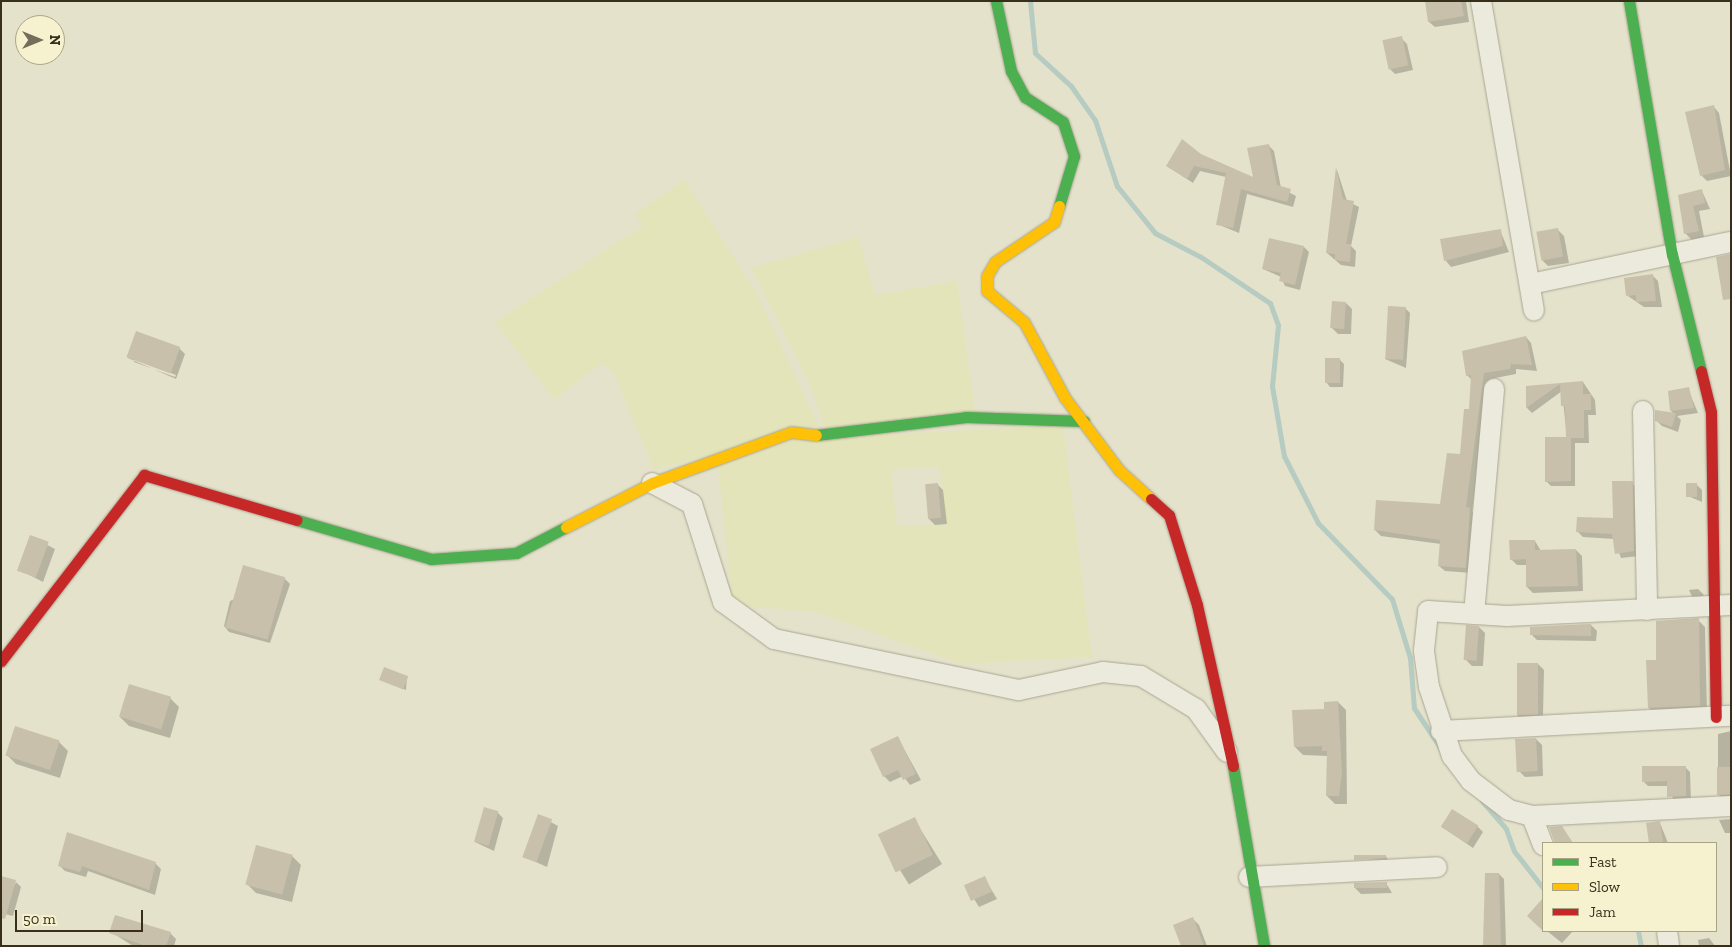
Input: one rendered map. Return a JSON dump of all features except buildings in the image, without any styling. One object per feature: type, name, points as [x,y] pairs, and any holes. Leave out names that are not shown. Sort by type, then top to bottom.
[{"type":"street","points":[[996,1],[1011,71],[1024,97],[1063,122],[1074,156],[1054,222],[995,262],[987,276],[987,291],[1024,322],[1065,398],[1119,470],[1169,515],[1197,606],[1232,760],[1249,877],[1264,946]]},
{"type":"street","points":[[1481,1],[1534,310]]},
{"type":"street","points":[[1441,731],[1723,716],[1724,605],[1711,412],[1672,254],[1629,1]]},
{"type":"street","points":[[1531,284],[1731,242]]},
{"type":"street","points":[[1474,614],[1494,389]]},
{"type":"street","points":[[1643,411],[1647,610]]},
{"type":"street","points":[[1,661],[144,475],[431,560],[516,553],[652,483],[791,432],[813,436],[966,417],[1084,421]]},
{"type":"street","points":[[652,483],[692,504],[724,602],[774,639],[1019,690],[1103,672],[1141,676],[1196,709],[1232,760]]},
{"type":"street","points":[[1724,605],[1647,610],[1474,614],[1428,611],[1424,650],[1441,731],[1471,781],[1509,810],[1532,816],[1731,806]]},
{"type":"street","points":[[1532,816],[1542,842]]},
{"type":"street","points":[[1249,877],[1437,867]]},
{"type":"street","points":[[1667,932],[1669,946]]},
{"type":"green space","points":[[684,180],[757,294],[821,431],[654,469],[614,374],[602,363],[554,399],[495,322],[643,226],[635,214]]},
{"type":"green space","points":[[858,237],[875,295],[957,281],[975,411],[826,431],[809,383],[751,268]]},
{"type":"green space","points":[[1063,426],[1092,657],[961,664],[816,612],[733,605],[717,458],[804,438]],"holes":[[[940,467],[946,525],[897,525],[891,469]]]},
{"type":"waterway","points":[[1030,1],[1035,53],[1071,86],[1095,120],[1117,186],[1155,233],[1201,257],[1270,303],[1278,325],[1272,386],[1284,456],[1318,523],[1392,599],[1410,658],[1414,708],[1441,749]]},
{"type":"waterway","points":[[1482,801],[1506,829],[1514,851],[1542,887]]},
{"type":"waterway","points":[[1638,932],[1641,946]]},
{"type":"traffic: fast","points":[[996,1],[1011,71],[1025,97],[1063,122],[1074,156],[1059,206]]},
{"type":"traffic: fast","points":[[1629,1],[1672,254],[1701,371]]},
{"type":"traffic: fast","points":[[816,435],[966,417],[1084,421]]},
{"type":"traffic: fast","points":[[297,520],[431,559],[516,553],[566,527]]},
{"type":"traffic: fast","points":[[1233,766],[1264,946]]},
{"type":"traffic: slow","points":[[1059,206],[1054,222],[995,262],[987,276],[987,291],[1024,322],[1065,398],[1119,470],[1151,499]]},
{"type":"traffic: slow","points":[[566,527],[652,483],[791,432],[816,435]]},
{"type":"traffic: jam","points":[[1701,371],[1711,412],[1716,717]]},
{"type":"traffic: jam","points":[[1,661],[144,475],[297,520]]},
{"type":"traffic: jam","points":[[1151,499],[1169,515],[1197,605],[1233,766]]}]
